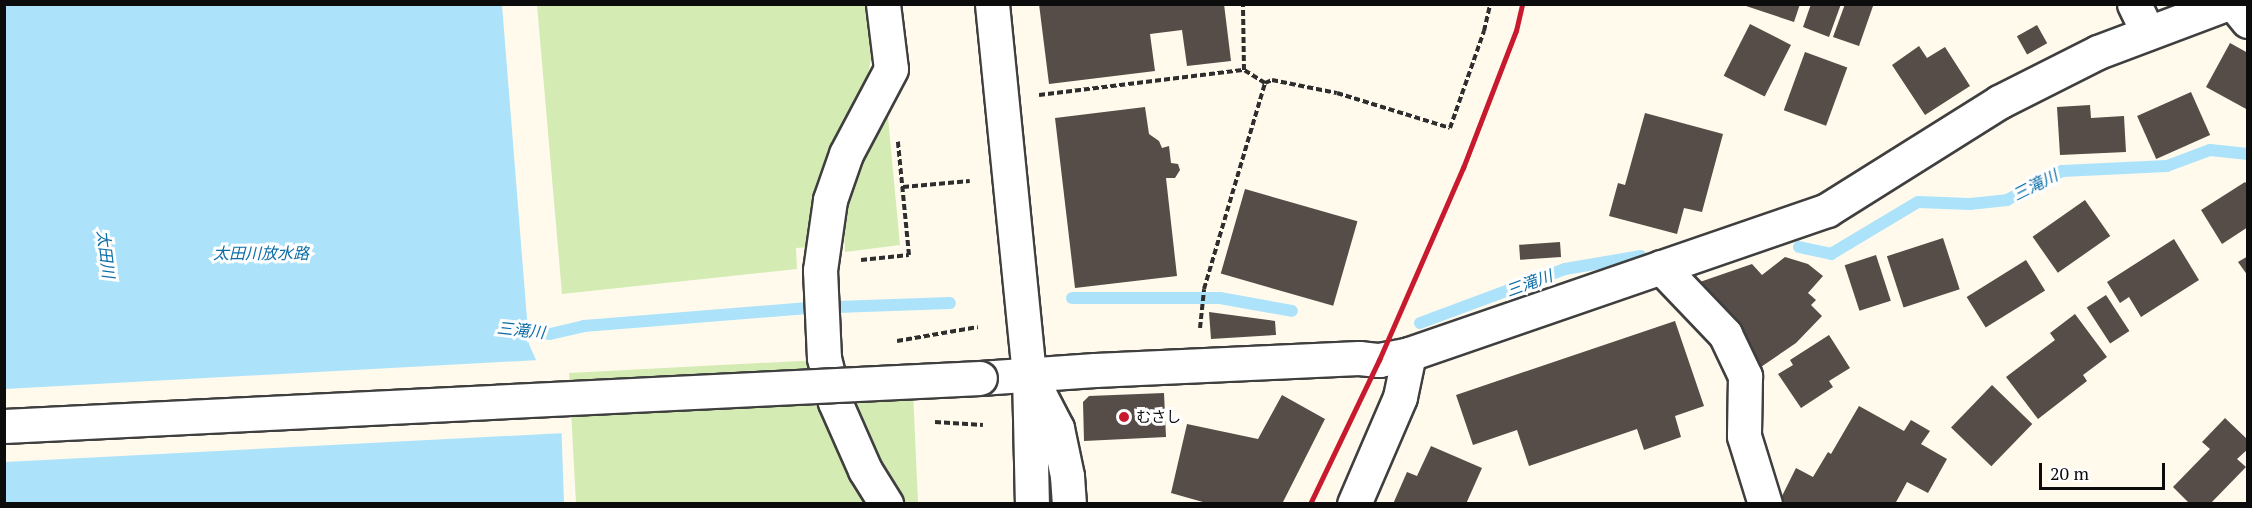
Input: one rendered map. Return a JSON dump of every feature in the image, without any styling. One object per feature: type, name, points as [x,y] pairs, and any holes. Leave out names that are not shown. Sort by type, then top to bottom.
[{"type":"street","points":[[883,4],[891,69],[842,166],[830,200],[821,267],[824,358],[835,402],[865,470],[886,504]]},
{"type":"street","points":[[992,4],[1029,375],[1032,504]]},
{"type":"street","points":[[2134,4],[2148,33]]},
{"type":"street","points":[[4,426],[980,378],[1197,365],[1379,360],[1409,354],[1660,267],[1793,224],[1836,205],[2000,102],[2098,52],[2226,4]]},
{"type":"street","points":[[2234,4],[2247,21]]},
{"type":"street","points":[[1660,267],[1725,334],[1745,376],[1744,436],[1765,504]]},
{"type":"street","points":[[1354,504],[1400,397],[1409,354]]},
{"type":"street","points":[[1029,375],[1057,428],[1067,476],[1069,504]]},
{"type":"path","points":[[1243,4],[1244,70]]},
{"type":"path","points":[[1265,83],[1272,80],[1337,93],[1450,128],[1484,31],[1490,4]]},
{"type":"path","points":[[1032,96],[1244,70],[1265,83]]},
{"type":"path","points":[[1202,306],[1204,289],[1265,83]]},
{"type":"path","points":[[821,267],[909,255],[898,140]]},
{"type":"path","points":[[903,187],[964,182]]},
{"type":"green space","points":[[537,5],[871,5],[875,38],[864,95],[811,247],[796,248],[797,269],[562,294]]},
{"type":"green space","points":[[887,107],[900,245],[845,252],[843,203],[853,157]]},
{"type":"green space","points":[[819,360],[874,503],[576,503],[569,373]]},
{"type":"green space","points":[[912,368],[918,503],[899,503],[856,427],[850,370]]},
{"type":"water","name":"太田川放水路","points":[[4,5],[502,5],[529,344],[561,417],[564,503],[5,503]]},
{"type":"pier","points":[[539,360],[564,416],[565,433],[5,462],[5,389]]},
{"type":"building","points":[[1039,4],[1224,4],[1231,61],[1187,66],[1182,30],[1150,34],[1155,71],[1049,84]]},
{"type":"building","points":[[1740,4],[1800,4],[1794,22]]},
{"type":"building","points":[[1811,4],[1841,4],[1829,37],[1803,27]]},
{"type":"building","points":[[1845,4],[1873,6],[1859,46],[1833,37]]},
{"type":"building","points":[[1750,24],[1791,45],[1765,97],[1724,76]]},
{"type":"building","points":[[2037,25],[2047,43],[2027,55],[2017,36]]},
{"type":"building","points":[[2230,43],[2248,53],[2248,110],[2206,87]]},
{"type":"building","points":[[1919,46],[1927,58],[1945,47],[1970,86],[1925,115],[1892,65]]},
{"type":"building","points":[[1805,52],[1847,67],[1826,126],[1784,110]]},
{"type":"building","points":[[2191,92],[2210,135],[2156,159],[2137,116]]},
{"type":"building","points":[[2090,105],[2091,118],[2124,116],[2126,152],[2060,155],[2057,107]]},
{"type":"building","points":[[1145,107],[1149,134],[1159,141],[1162,148],[1169,146],[1171,163],[1178,164],[1180,170],[1175,178],[1166,178],[1177,276],[1075,288],[1055,118]]},
{"type":"building","points":[[1645,113],[1723,134],[1702,212],[1684,208],[1677,234],[1609,216],[1618,183],[1625,185]]},
{"type":"building","points":[[2245,182],[2248,185],[2248,227],[2222,244],[2201,210]]},
{"type":"building","points":[[1245,189],[1357,221],[1333,306],[1221,274]]},
{"type":"building","points":[[2085,200],[2110,236],[2058,273],[2033,237]]},
{"type":"building","points":[[1943,238],[1960,289],[1904,308],[1887,256]]},
{"type":"building","points":[[2174,239],[2199,280],[2141,317],[2129,297],[2120,303],[2107,282]]},
{"type":"building","points":[[1560,242],[1561,257],[1520,260],[1519,245]]},
{"type":"building","points":[[1876,255],[1891,301],[1859,311],[1845,265]]},
{"type":"building","points":[[2248,256],[2248,276],[2238,262]]},
{"type":"building","points":[[1785,257],[1808,264],[1823,276],[1808,293],[1816,300],[1811,305],[1822,316],[1796,343],[1758,369],[1694,284],[1752,264],[1762,275]]},
{"type":"building","points":[[2026,260],[2045,291],[1986,328],[1967,297]]},
{"type":"building","points":[[2106,295],[2129,331],[2110,344],[2087,308]]},
{"type":"building","points":[[1209,312],[1275,321],[1276,335],[1211,339]]},
{"type":"building","points":[[2075,314],[2107,357],[2083,375],[2087,381],[2038,419],[2006,377],[2055,340],[2050,333]]},
{"type":"building","points":[[1675,321],[1704,406],[1675,416],[1681,437],[1644,450],[1637,429],[1529,466],[1517,430],[1473,445],[1456,395]]},
{"type":"building","points":[[1829,335],[1850,368],[1829,381],[1833,387],[1801,408],[1778,374],[1793,365],[1790,360]]},
{"type":"building","points":[[1992,385],[2032,424],[1991,466],[1951,427]]},
{"type":"building","points":[[1164,393],[1166,437],[1084,441],[1083,402],[1089,396]]},
{"type":"building","points":[[1282,395],[1325,419],[1282,504],[1210,504],[1171,493],[1187,424],[1258,439]]},
{"type":"building","points":[[1859,406],[1904,431],[1911,420],[1930,431],[1921,444],[1947,459],[1928,493],[1907,482],[1895,504],[1778,504],[1796,468],[1813,477],[1828,452],[1831,454]]},
{"type":"building","points":[[2225,418],[2248,440],[2248,449],[2237,459],[2246,467],[2210,504],[2190,504],[2173,487],[2210,449],[2202,442]]},
{"type":"building","points":[[1431,446],[1482,468],[1466,504],[1393,504],[1407,472],[1417,476]]},
{"type":"waterway","name":"三滝川","points":[[1799,247],[1831,254],[1918,202],[1970,204],[2007,200],[2062,171],[2167,166],[2210,150],[2248,154]]},
{"type":"waterway","name":"三滝川","points":[[1420,323],[1565,269],[1641,256]]},
{"type":"waterway","name":"三滝川","points":[[1072,298],[1220,298],[1292,311]]},
{"type":"waterway","name":"三滝川","points":[[513,330],[550,334],[584,326],[808,308],[950,303]]},
{"type":"railway","points":[[1310,504],[1379,360],[1463,168],[1516,31],[1522,4]]},
{"type":"place","name":"むさし","points":[[1124,417]]},
{"type":"water label","name":"太田川","points":[[106,254]]}]
